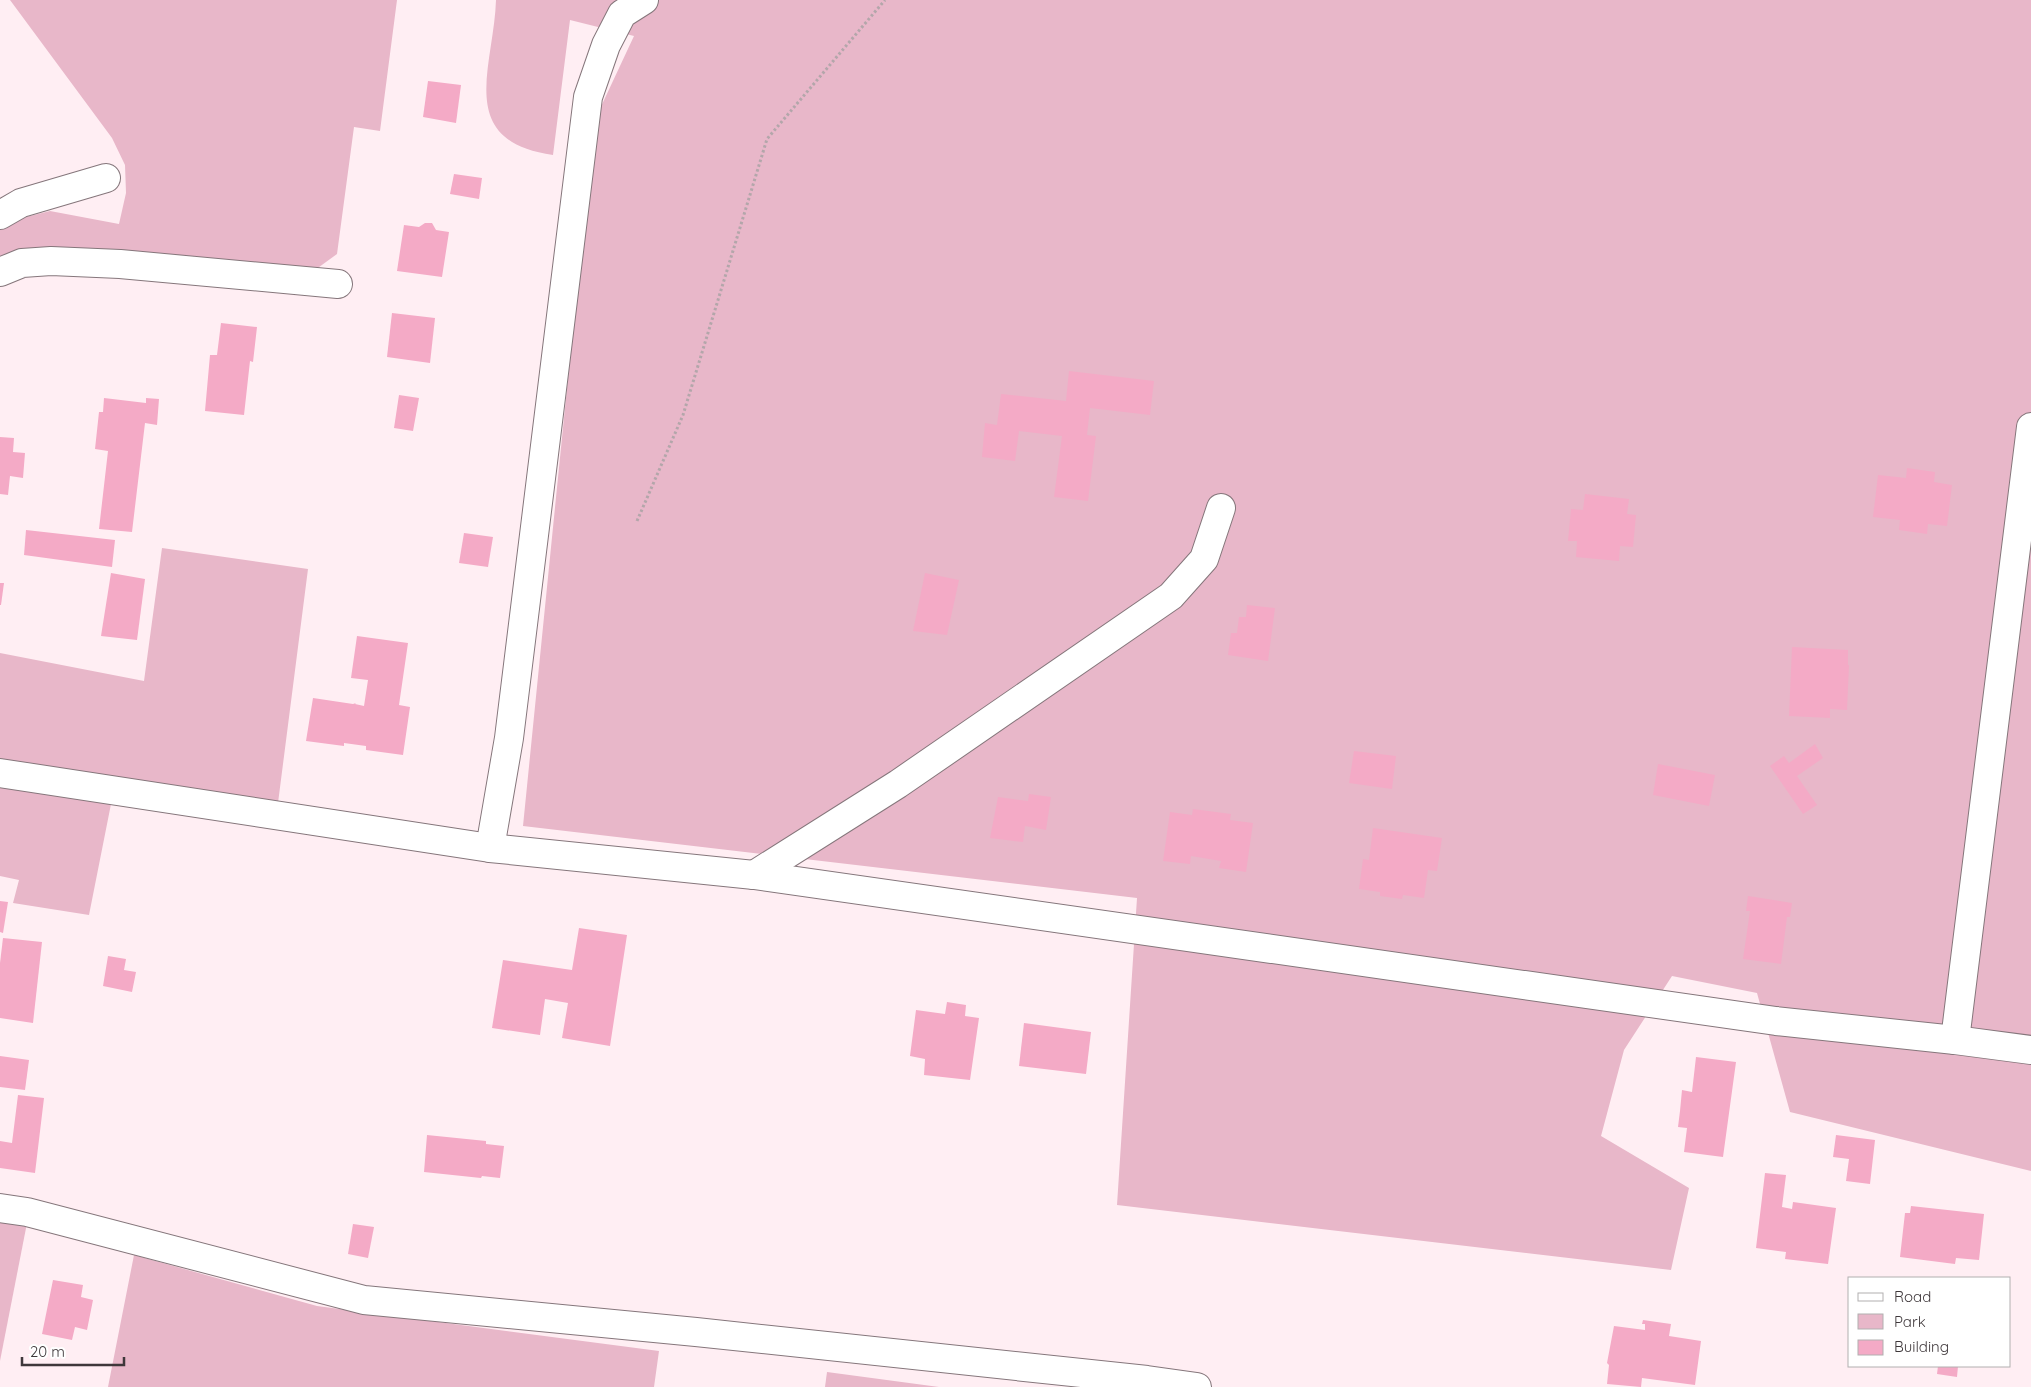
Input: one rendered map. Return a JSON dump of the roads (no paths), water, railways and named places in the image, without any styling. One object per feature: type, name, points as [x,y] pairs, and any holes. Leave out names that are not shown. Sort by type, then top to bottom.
[{"type":"street","points":[[490,848],[509,738],[588,97],[606,45],[622,14],[644,0]]},
{"type":"street","points":[[0,214],[21,203],[106,178]]},
{"type":"street","points":[[0,272],[22,262],[51,261],[120,264],[338,284]]},
{"type":"street","points":[[1955,1040],[2031,427]]},
{"type":"street","points":[[754,875],[898,784],[1171,596],[1204,559],[1221,508]]},
{"type":"street","points":[[0,773],[490,848],[754,875],[1776,1021],[2031,1050]]},
{"type":"street","points":[[0,1208],[27,1212],[364,1300],[726,1335],[1198,1387]]}]
